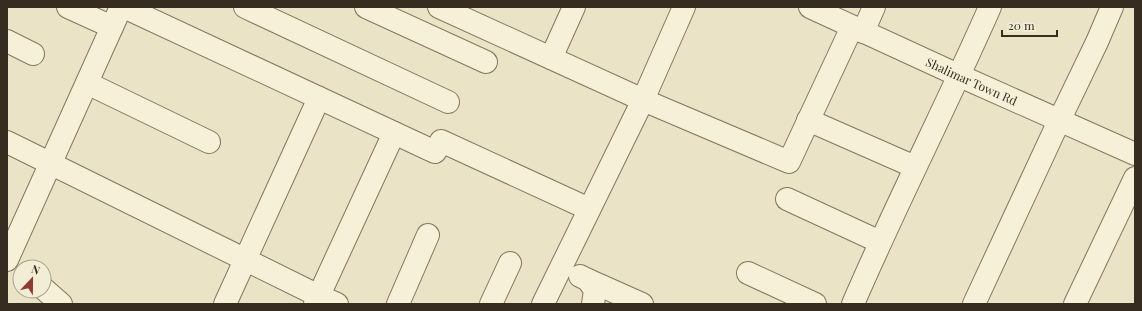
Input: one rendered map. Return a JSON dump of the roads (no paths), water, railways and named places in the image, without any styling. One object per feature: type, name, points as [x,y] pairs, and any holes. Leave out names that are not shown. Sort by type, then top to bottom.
[{"type":"street","points":[[68,7],[112,27]]},
{"type":"street","points":[[13,259],[51,164],[121,7]]},
{"type":"street","points":[[124,7],[435,152],[441,141],[589,209]]},
{"type":"street","points":[[245,7],[448,102]]},
{"type":"street","points":[[366,7],[486,62]]},
{"type":"street","points":[[439,7],[468,13],[551,58],[643,100],[789,162],[808,120],[858,29],[874,7]]},
{"type":"street","points":[[551,58],[574,7]]},
{"type":"street","points":[[543,304],[643,100],[684,7]]},
{"type":"street","name":"Shalimar Town Rd","points":[[810,7],[1058,121],[1135,154]]},
{"type":"street","points":[[853,304],[915,167],[960,76],[990,7]]},
{"type":"street","points":[[974,304],[1112,7]]},
{"type":"street","points":[[7,41],[33,54]]},
{"type":"street","points":[[87,83],[209,142]]},
{"type":"street","points":[[225,304],[244,259],[319,98]]},
{"type":"street","points":[[808,120],[915,167]]},
{"type":"street","points":[[7,142],[244,259],[324,301],[394,133]]},
{"type":"street","points":[[1075,304],[1135,178]]},
{"type":"street","points":[[787,199],[880,242]]},
{"type":"street","points":[[398,304],[428,235]]},
{"type":"street","points":[[491,304],[510,263]]},
{"type":"street","points":[[561,267],[642,304]]},
{"type":"street","points":[[748,273],[815,304]]},
{"type":"street","points":[[588,280],[595,290],[593,304]]},
{"type":"street","points":[[52,296],[61,304]]}]
